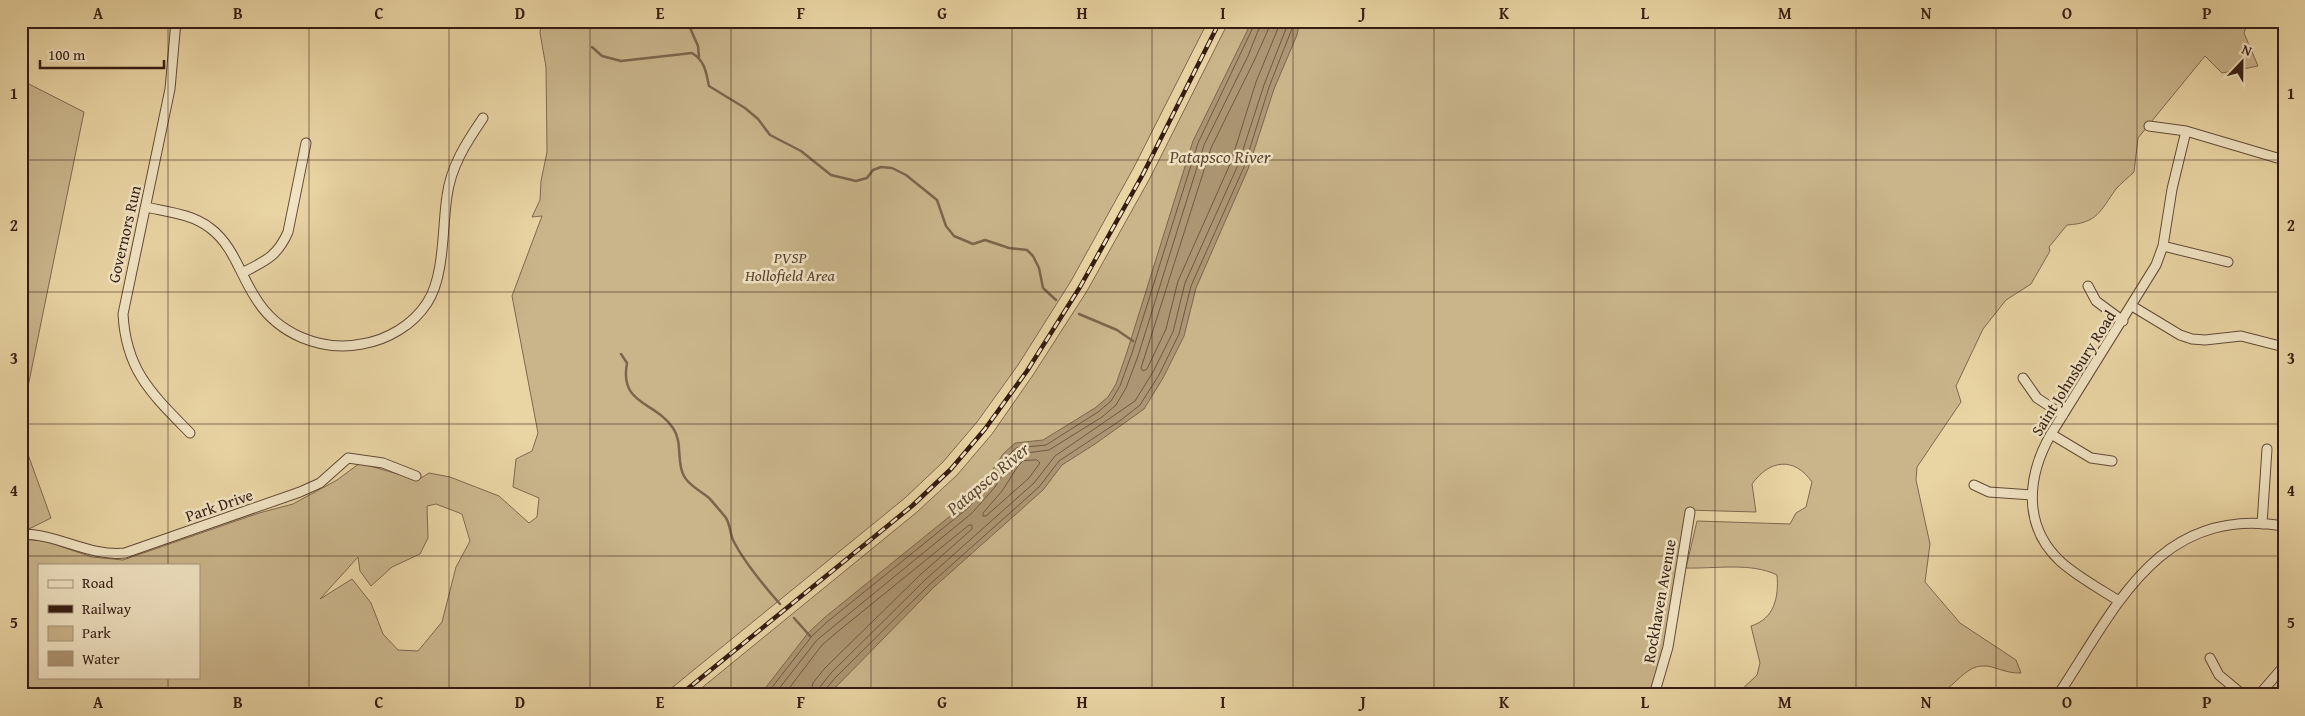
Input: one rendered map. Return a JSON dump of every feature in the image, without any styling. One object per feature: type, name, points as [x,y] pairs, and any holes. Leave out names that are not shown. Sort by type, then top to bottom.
[{"type":"street","name":"Governors Run","points":[[176,21],[170,89],[123,314],[124,334],[130,356],[146,387],[190,432]]},
{"type":"street","points":[[146,207],[184,215],[210,227],[229,247],[264,310],[276,322],[302,338],[335,346],[354,346],[372,343],[392,335],[416,317],[433,292],[438,276],[450,179],[462,150],[483,118]]},
{"type":"street","points":[[2148,126],[2186,131],[2284,160]]},
{"type":"street","name":"Saint Johnsbury Road","points":[[2119,601],[2073,571],[2050,550],[2036,524],[2032,495],[2035,468],[2051,434],[2150,279],[2163,246],[2172,189],[2186,131]]},
{"type":"street","points":[[242,273],[272,257],[284,242],[288,232],[306,143]]},
{"type":"street","points":[[2163,246],[2228,262]]},
{"type":"street","points":[[2088,286],[2096,301],[2123,321]]},
{"type":"street","points":[[2132,306],[2180,335],[2192,339],[2205,340],[2241,336],[2284,347]]},
{"type":"street","points":[[2022,378],[2037,398],[2063,415]]},
{"type":"street","points":[[2051,434],[2092,458],[2112,462]]},
{"type":"street","points":[[2262,524],[2267,449]]},
{"type":"street","name":"Park Drive","points":[[21,534],[50,536],[101,554],[125,553],[300,492],[320,482],[348,458],[383,463],[416,476]]},
{"type":"street","points":[[1974,485],[1989,492],[2032,495]]},
{"type":"street","name":"Rockhaven Avenue","points":[[1654,695],[1668,647],[1690,512]]},
{"type":"street","points":[[2058,695],[2119,601],[2146,568],[2177,544],[2219,527],[2262,524],[2284,526]]},
{"type":"street","points":[[2210,658],[2219,675],[2243,695]]},
{"type":"street","points":[[2259,695],[2284,666]]},
{"type":"green space","name":"PVSP Hollofield Area","points":[[541,21],[1208,21],[1133,169],[1071,281],[1018,365],[977,422],[943,462],[905,498],[663,695],[21,695],[21,539],[45,541],[92,557],[123,560],[259,513],[293,504],[337,480],[360,463],[401,475],[421,478],[429,473],[450,477],[499,496],[529,523],[537,517],[539,498],[513,487],[516,459],[532,451],[538,433],[512,296],[542,216],[532,217],[540,200],[541,181],[547,152],[546,67],[540,33]],"holes":[[[436,504],[462,514],[470,541],[456,567],[442,622],[418,651],[398,650],[383,634],[371,603],[352,579],[320,599],[358,557],[360,571],[371,586],[392,567],[420,554],[428,538],[427,506]]]},
{"type":"green space","points":[[1229,21],[2248,21],[2244,33],[2258,66],[2222,73],[2205,56],[2138,138],[2134,172],[2116,189],[2102,210],[2092,219],[2067,225],[2049,247],[2050,251],[2031,284],[2006,300],[1983,329],[1956,386],[1961,402],[1917,467],[1916,480],[1930,544],[1925,582],[1960,623],[2016,660],[2021,673],[1987,666],[1976,667],[1949,688],[1933,695],[1903,689],[1883,692],[1882,695],[1736,695],[1757,675],[1760,663],[1751,626],[1759,623],[1770,613],[1776,599],[1777,575],[1767,571],[1744,567],[1686,568],[1697,521],[1790,524],[1796,513],[1806,507],[1812,482],[1797,468],[1782,464],[1766,470],[1752,484],[1756,512],[1686,510],[1665,648],[1651,695],[693,695],[917,512],[957,475],[992,434],[1033,375],[1087,291],[1150,178]]},
{"type":"green space","points":[[21,80],[84,112],[21,421]]},
{"type":"green space","points":[[2283,278],[2284,317],[2279,315],[2279,289]]},
{"type":"green space","points":[[21,435],[51,518],[21,533]]},
{"type":"water","name":"Patapsco River","points":[[1252,21],[1300,21],[1297,35],[1274,89],[1248,169],[1196,288],[1184,336],[1163,378],[1144,409],[1062,465],[1043,490],[933,588],[828,695],[760,695],[808,633],[965,504],[986,480],[1003,454],[1015,443],[1043,440],[1095,408],[1108,397],[1116,384],[1127,352],[1193,141]]},
{"type":"waterway","points":[[687,21],[698,46],[699,57]]},
{"type":"waterway","points":[[592,47],[602,56],[621,61],[692,53],[702,63],[709,86],[745,108],[758,119],[770,135],[801,151],[831,175],[856,181],[867,178],[873,170],[881,167],[892,168],[906,175],[937,200],[946,226],[954,236],[973,244],[985,240],[1009,248],[1027,250],[1033,256],[1039,268],[1043,288],[1056,300]]},
{"type":"waterway","points":[[1079,314],[1117,330],[1133,341]]},
{"type":"waterway","points":[[621,354],[627,363],[626,377],[628,387],[633,395],[666,419],[673,428],[678,439],[680,465],[686,480],[709,498],[725,517],[733,540],[742,556],[780,604]]},
{"type":"waterway","points":[[794,618],[810,636]]},
{"type":"railway","points":[[680,695],[912,506],[951,469],[985,429],[1027,371],[1080,287],[1143,174],[1220,21]]}]
